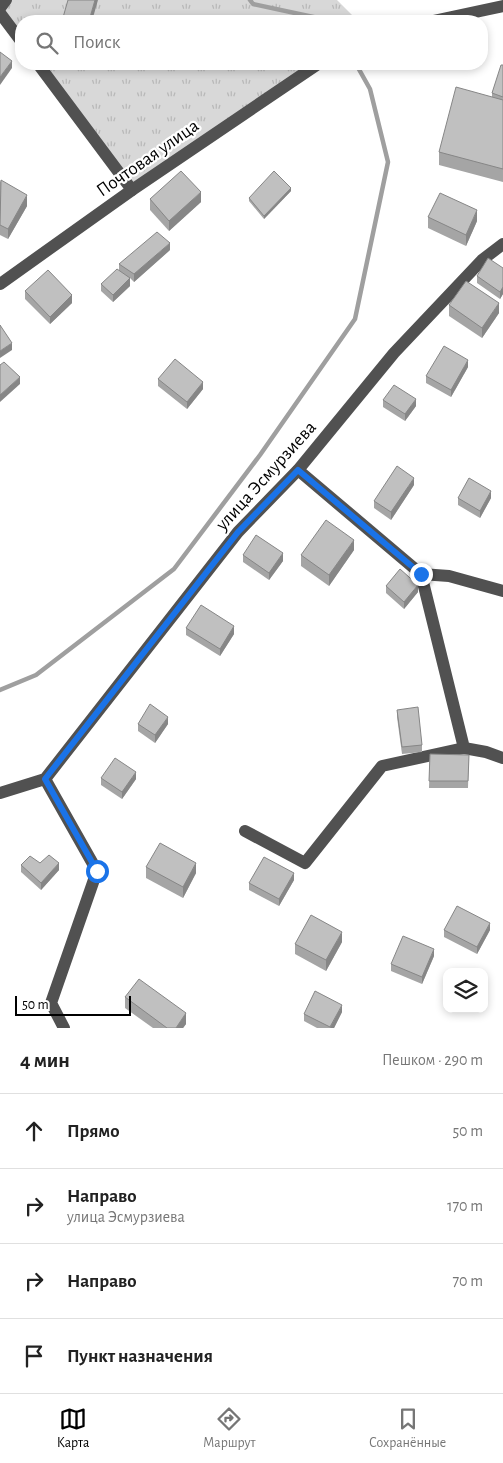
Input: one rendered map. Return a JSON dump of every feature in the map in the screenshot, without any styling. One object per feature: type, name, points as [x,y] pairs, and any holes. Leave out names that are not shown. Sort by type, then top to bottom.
[{"type":"street","points":[[0,8],[6,0]]},
{"type":"street","points":[[461,15],[503,6]]},
{"type":"street","points":[[0,12],[15,33]]},
{"type":"street","points":[[42,70],[132,190]]},
{"type":"street","name":"Почтовая улица","points":[[0,284],[132,190],[309,70]]},
{"type":"street","name":"улица Эсмурзиева","points":[[45,779],[238,532],[298,470],[394,353],[482,260],[503,244]]},
{"type":"street","points":[[298,470],[421,574],[464,748]]},
{"type":"street","points":[[421,574],[449,576],[503,591]]},
{"type":"street","points":[[245,831],[305,863],[382,766],[464,748],[486,752],[503,758]]},
{"type":"street","points":[[0,793],[45,779],[97,871],[51,1003],[64,1028]]},
{"type":"green space","points":[[6,0],[337,0],[352,15],[15,15],[15,32],[0,8]]},
{"type":"green space","points":[[42,70],[309,70],[132,190]]},
{"type":"building","points":[[68,0],[95,0],[91,15],[64,15]]},
{"type":"building","points":[[0,52],[12,61],[0,77]]},
{"type":"building","points":[[501,65],[503,65],[503,97],[492,93]]},
{"type":"building","points":[[456,87],[503,100],[503,169],[439,152]]},
{"type":"building","points":[[181,171],[201,192],[169,221],[150,199]]},
{"type":"building","points":[[274,171],[291,188],[264,216],[249,198]]},
{"type":"building","points":[[1,180],[27,195],[8,229],[0,225]]},
{"type":"building","points":[[440,193],[477,210],[466,235],[428,217]]},
{"type":"building","points":[[157,232],[170,243],[134,274],[119,264]]},
{"type":"building","points":[[488,258],[503,268],[503,287],[500,292],[477,276]]},
{"type":"building","points":[[117,269],[130,278],[113,295],[101,284]]},
{"type":"building","points":[[48,270],[72,295],[50,317],[25,291]]},
{"type":"building","points":[[466,281],[499,303],[482,328],[449,305]]},
{"type":"building","points":[[0,325],[12,343],[0,351]]},
{"type":"building","points":[[444,346],[468,360],[451,390],[426,376]]},
{"type":"building","points":[[175,359],[203,382],[187,402],[158,379]]},
{"type":"building","points":[[4,362],[20,377],[0,395],[0,365]]},
{"type":"building","points":[[394,385],[416,399],[405,414],[383,400]]},
{"type":"building","points":[[397,466],[414,478],[391,512],[374,501]]},
{"type":"building","points":[[469,478],[491,491],[480,511],[458,498]]},
{"type":"building","points":[[326,520],[354,540],[329,575],[301,555]]},
{"type":"building","points":[[256,535],[283,553],[269,573],[243,555]]},
{"type":"building","points":[[400,569],[418,585],[404,602],[386,586]]},
{"type":"building","points":[[201,605],[234,626],[220,649],[186,628]]},
{"type":"building","points":[[150,704],[168,717],[155,735],[138,724]]},
{"type":"building","points":[[418,707],[422,745],[402,747],[397,710]]},
{"type":"building","points":[[430,754],[469,755],[468,781],[429,781]]},
{"type":"building","points":[[115,758],[136,772],[122,792],[101,778]]},
{"type":"building","points":[[160,843],[196,863],[183,887],[146,867]]},
{"type":"building","points":[[49,855],[59,863],[41,883],[21,865],[30,856],[40,863]]},
{"type":"building","points":[[264,857],[294,873],[279,899],[249,883]]},
{"type":"building","points":[[457,906],[490,923],[477,947],[444,930]]},
{"type":"building","points":[[311,915],[342,932],[326,960],[295,944]]},
{"type":"building","points":[[403,936],[434,949],[422,977],[391,964]]},
{"type":"building","points":[[139,979],[186,1013],[176,1028],[167,1028],[125,997]]},
{"type":"building","points":[[315,991],[342,1005],[330,1027],[304,1014]]},
{"type":"waterway","points":[[250,0],[253,4],[304,15]]},
{"type":"waterway","points":[[0,690],[36,675],[174,569],[260,455],[355,319],[388,162],[370,89],[359,70]]},
{"type":"route","points":[[97,871],[45,779],[238,532],[298,470],[421,574]]}]
